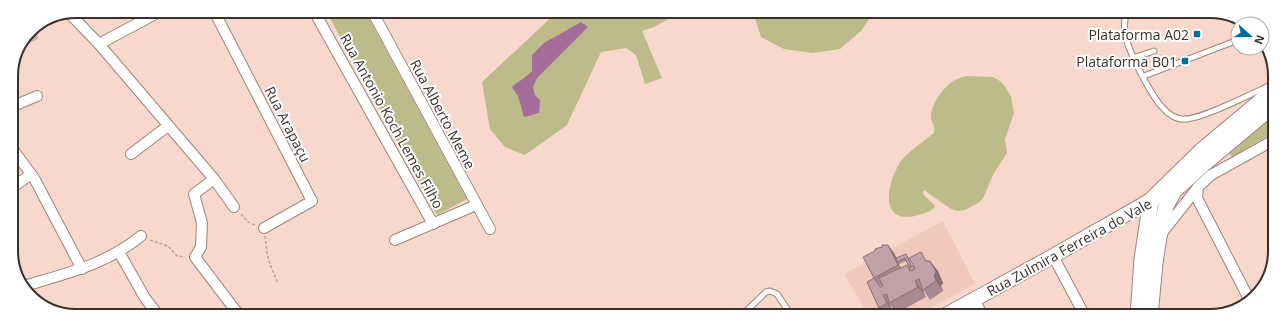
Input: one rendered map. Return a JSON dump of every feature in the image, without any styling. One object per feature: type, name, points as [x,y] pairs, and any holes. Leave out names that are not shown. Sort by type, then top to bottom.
[{"type":"main road","points":[[1138,309],[1142,259],[1151,200],[1201,151],[1268,95]]},
{"type":"main road","points":[[1151,309],[1159,237],[1166,206],[1174,191],[1268,110]]},
{"type":"street","points":[[74,18],[99,44],[214,179],[234,207]]},
{"type":"street","points":[[99,44],[148,18]]},
{"type":"street","name":"Rua Arapaçu","points":[[221,18],[312,201],[264,228]]},
{"type":"street","name":"Rua Antonio Koch Lemes Filho","points":[[318,18],[433,224]]},
{"type":"street","name":"Rua Alberto Meme","points":[[376,18],[490,229]]},
{"type":"street","points":[[18,104],[37,96]]},
{"type":"street","points":[[131,154],[168,126]]},
{"type":"street","name":"Rua Zulmira Ferreira do Vale","points":[[1159,237],[1198,187],[1211,175],[1268,146]]},
{"type":"street","points":[[18,156],[31,174],[82,269]]},
{"type":"street","points":[[18,184],[31,174]]},
{"type":"street","points":[[214,179],[194,194],[202,223],[201,247],[195,257],[234,309]]},
{"type":"street","points":[[1198,187],[1197,198],[1247,296]]},
{"type":"street","name":"Rua Zulmira Ferreira do Vale","points":[[957,309],[1151,200],[1174,191]]},
{"type":"street","points":[[395,240],[476,205]]},
{"type":"street","points":[[29,285],[82,269],[119,252],[141,236]]},
{"type":"street","points":[[119,252],[145,298],[153,309]]},
{"type":"street","points":[[1053,256],[1081,309]]},
{"type":"street","points":[[974,300],[979,309]]},
{"type":"lane","points":[[1125,18],[1124,32],[1133,58],[1163,109],[1175,117],[1182,119],[1200,116],[1268,87]]},
{"type":"lane","points":[[1144,76],[1230,43]]},
{"type":"lane","points":[[1133,58],[1154,51]]},
{"type":"lane","points":[[748,309],[766,292],[770,291],[776,294],[787,309]]},
{"type":"path","points":[[234,207],[248,222],[264,228],[268,259],[278,284]]},
{"type":"path","points":[[141,236],[168,246],[177,256],[195,257]]},
{"type":"shaded area","points":[[330,18],[369,18],[467,199],[437,215]]},
{"type":"shaded area","points":[[551,18],[670,18],[654,27],[642,31],[662,78],[645,84],[636,55],[626,48],[601,52],[567,125],[525,155],[505,147],[490,129],[482,82]]},
{"type":"shaded area","points":[[755,18],[870,18],[861,31],[840,49],[813,53],[784,49],[761,37]]},
{"type":"shaded area","points":[[581,22],[588,27],[537,78],[533,87],[535,95],[540,100],[539,113],[524,117],[518,96],[512,87],[532,71],[532,55],[544,43]]},
{"type":"shaded area","points":[[37,33],[38,39],[29,43]]},
{"type":"shaded area","points":[[967,76],[993,77],[1000,81],[1011,96],[1014,113],[1005,139],[1007,153],[994,173],[983,198],[978,203],[965,210],[958,211],[951,209],[924,190],[923,194],[935,206],[933,209],[909,217],[899,216],[893,212],[890,205],[890,186],[893,176],[898,166],[909,153],[934,133],[931,117],[932,110],[936,100],[943,90],[951,82]]},
{"type":"shaded area","points":[[1268,115],[1268,136],[1232,157],[1227,150]]},
{"type":"shaded area","points":[[943,221],[975,284],[928,309],[865,309],[844,274]]},
{"type":"building","points":[[882,245],[888,245],[898,265],[874,278],[863,257],[875,251],[875,249],[882,247]]},
{"type":"building","points":[[921,252],[926,261],[930,261],[936,272],[934,275],[936,281],[923,290],[919,279],[915,281],[918,287],[889,303],[887,294],[883,295],[887,303],[879,308],[867,282],[874,278],[880,287],[883,286],[879,278],[907,265],[910,271],[913,270],[915,268],[909,258]]},
{"type":"building","points":[[906,254],[911,266],[909,267],[905,258],[897,262],[896,258]]},
{"type":"building","points":[[913,266],[915,269],[911,271],[909,268]]},
{"type":"place","name":"Plataforma A02","points":[[1197,34]]},
{"type":"place","name":"Plataforma B01","points":[[1185,61]]}]
